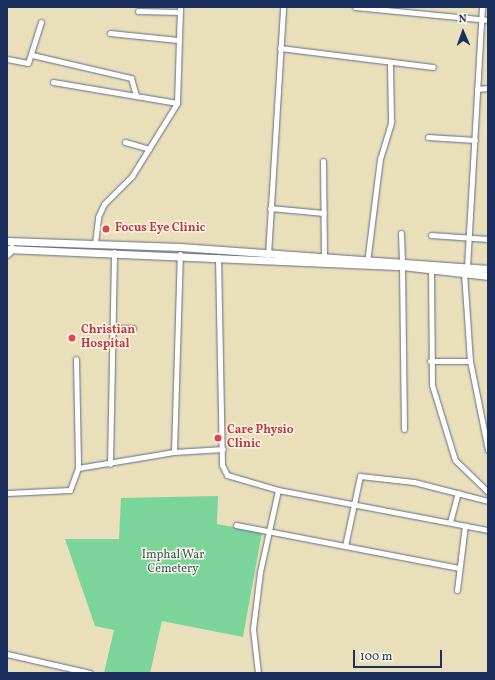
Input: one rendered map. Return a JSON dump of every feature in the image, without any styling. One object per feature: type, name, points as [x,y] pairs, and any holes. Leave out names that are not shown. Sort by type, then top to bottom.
[{"type":"main road","points":[[7,241],[95,244],[249,256],[367,263],[402,263],[465,270],[488,276]]},
{"type":"main road","points":[[9,250],[114,251],[218,257],[268,255],[324,258],[367,263]]},
{"type":"main road","points":[[402,263],[431,270],[488,269]]},
{"type":"street","points":[[268,255],[283,7]]},
{"type":"street","points":[[355,7],[378,8],[488,20]]},
{"type":"street","points":[[482,7],[475,140],[465,270],[470,361],[488,450]]},
{"type":"street","points":[[95,244],[98,217],[104,204],[132,176],[177,103],[180,10],[138,11]]},
{"type":"street","points":[[7,59],[24,64],[32,54],[41,22]]},
{"type":"street","points":[[110,33],[178,40]]},
{"type":"street","points":[[280,48],[350,54],[390,62],[433,67]]},
{"type":"street","points":[[32,54],[131,78],[136,96]]},
{"type":"street","points":[[367,263],[380,159],[391,118],[390,62]]},
{"type":"street","points":[[53,82],[177,103]]},
{"type":"street","points":[[477,89],[488,88]]},
{"type":"street","points":[[428,137],[475,140]]},
{"type":"street","points":[[126,142],[149,149]]},
{"type":"street","points":[[323,161],[324,258]]},
{"type":"street","points":[[270,208],[324,213]]},
{"type":"street","points":[[401,233],[404,430]]},
{"type":"street","points":[[431,235],[467,239],[488,239]]},
{"type":"street","points":[[110,464],[114,251]]},
{"type":"street","points":[[174,452],[180,254]]},
{"type":"street","points":[[218,257],[224,449],[222,465],[227,475],[278,490],[354,503],[488,530]]},
{"type":"street","points":[[431,270],[430,360],[432,385],[455,460],[472,481],[488,492]]},
{"type":"street","points":[[112,328],[133,328]]},
{"type":"street","points":[[7,493],[70,490],[78,468],[76,359]]},
{"type":"street","points":[[430,360],[470,361]]},
{"type":"street","points":[[78,468],[110,464],[174,452],[224,449]]},
{"type":"street","points":[[345,546],[358,478],[363,475],[458,493],[488,501]]},
{"type":"street","points":[[258,673],[253,629],[269,530],[278,490]]},
{"type":"street","points":[[450,522],[458,493]]},
{"type":"street","points":[[236,525],[269,530],[459,568]]},
{"type":"street","points":[[457,590],[465,525]]},
{"type":"street","points":[[7,654],[90,673]]},
{"type":"green space","name":"Imphal War Cemetery","points":[[218,496],[217,524],[262,532],[243,637],[162,621],[150,673],[104,673],[114,630],[95,626],[65,539],[119,539],[121,498]]},
{"type":"place","name":"Focus Eye Clinic","points":[[106,229]]},
{"type":"place","name":"Christian Hospital","points":[[72,338]]},
{"type":"place","name":"Care Physio Clinic","points":[[218,438]]}]
